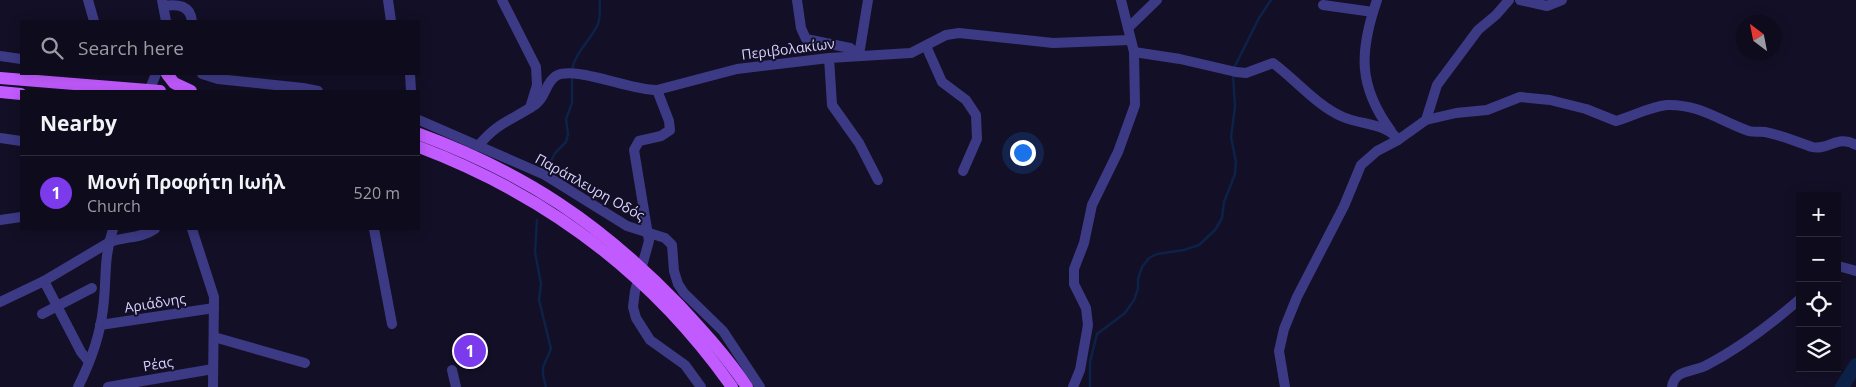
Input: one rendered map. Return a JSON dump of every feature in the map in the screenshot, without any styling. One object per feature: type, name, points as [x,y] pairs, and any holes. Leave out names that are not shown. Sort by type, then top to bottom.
[{"type":"main road","points":[[167,75],[174,83],[189,90]]},
{"type":"main road","points":[[0,78],[143,90]]},
{"type":"main road","points":[[0,92],[20,94]]},
{"type":"main road","points":[[420,134],[485,160],[524,181],[596,228],[650,276],[692,319],[716,346],[747,387]]},
{"type":"main road","points":[[420,147],[480,172],[518,191],[589,239],[630,274],[682,326],[708,354],[732,387]]},
{"type":"street","points":[[88,0],[94,20]]},
{"type":"street","points":[[388,0],[391,20]]},
{"type":"street","points":[[502,0],[536,67],[537,85],[530,108]]},
{"type":"street","points":[[797,0],[801,28],[806,39],[850,48],[859,55],[868,0]]},
{"type":"street","points":[[1073,387],[1080,370],[1088,325],[1086,308],[1074,284],[1074,269],[1085,238],[1092,205],[1118,152],[1135,104],[1134,52],[1121,0]]},
{"type":"street","points":[[1128,28],[1157,0]]},
{"type":"street","points":[[1377,0],[1373,12],[1364,67],[1365,81],[1374,105],[1398,140]]},
{"type":"street","points":[[1426,120],[1437,85],[1478,30],[1496,15],[1509,0]]},
{"type":"street","points":[[1520,0],[1547,6],[1562,0]]},
{"type":"street","points":[[166,20],[163,3],[185,7],[192,16],[192,20]]},
{"type":"street","points":[[1324,5],[1373,12]]},
{"type":"street","name":"Περιβολακίων","points":[[478,146],[499,124],[539,102],[549,82],[561,74],[578,74],[657,90],[737,69],[859,55],[911,54],[946,35],[970,33],[1053,43],[1130,40]]},
{"type":"street","points":[[926,46],[942,82],[966,100],[976,115],[977,139],[962,171]]},
{"type":"street","points":[[1134,52],[1180,59],[1233,72],[1246,73],[1273,63],[1343,118],[1391,132]]},
{"type":"street","points":[[0,56],[20,58]]},
{"type":"street","points":[[829,58],[832,105],[859,143],[878,180]]},
{"type":"street","points":[[155,90],[156,75]]},
{"type":"street","points":[[156,90],[165,75]]},
{"type":"street","points":[[205,75],[218,79],[313,90]]},
{"type":"street","points":[[410,75],[411,90]]},
{"type":"street","points":[[657,90],[669,121],[670,130],[661,136],[639,141],[634,150],[636,173],[649,233],[645,260],[634,291],[633,307],[642,330],[650,340],[685,365],[701,387]]},
{"type":"street","points":[[1285,387],[1279,350],[1280,340],[1297,297],[1344,206],[1361,165],[1377,151],[1398,140],[1426,120],[1456,113],[1486,110],[1520,97],[1550,100],[1586,109],[1616,121],[1650,108],[1667,105],[1686,106],[1705,110],[1748,131],[1764,132],[1781,138],[1799,140],[1810,146],[1816,147],[1839,141],[1856,145]]},
{"type":"street","name":"Παράπλευρη Οδός","points":[[420,120],[546,175],[627,226],[665,238],[672,245],[678,284],[693,303],[723,330],[760,387]]},
{"type":"street","points":[[0,138],[20,141]]},
{"type":"street","points":[[0,220],[20,217]]},
{"type":"street","points":[[82,386],[100,326],[108,243],[113,230]]},
{"type":"street","points":[[0,302],[44,281],[108,243],[151,230]]},
{"type":"street","points":[[192,230],[212,288],[214,308],[213,387]]},
{"type":"street","points":[[374,230],[392,324]]},
{"type":"street","points":[[1841,269],[1856,271]]},
{"type":"street","points":[[44,281],[81,352],[89,362]]},
{"type":"street","points":[[42,314],[92,288]]},
{"type":"street","points":[[1672,387],[1674,378],[1680,374],[1703,367],[1741,345],[1796,302]]},
{"type":"street","name":"Αριάδνης","points":[[100,326],[214,308]]},
{"type":"street","points":[[214,337],[305,363]]},
{"type":"street","name":"Ρέας","points":[[108,387],[130,385],[213,369]]},
{"type":"street","points":[[452,370],[456,387]]},
{"type":"waterway","points":[[572,70],[576,57],[598,24],[600,0]]},
{"type":"waterway","points":[[1234,68],[1259,18],[1271,0]]},
{"type":"waterway","points":[[1090,387],[1090,362],[1097,334],[1125,313],[1134,300],[1142,267],[1149,258],[1157,254],[1184,250],[1199,245],[1215,230],[1222,218],[1224,202],[1235,174],[1236,162],[1231,137],[1235,107],[1233,74]]},
{"type":"waterway","points":[[548,167],[555,153],[566,142],[568,134],[566,119],[572,103],[572,77]]},
{"type":"waterway","points":[[537,220],[535,252],[541,284],[539,300],[551,349],[543,367],[546,387]]},
{"type":"waterway","points":[[1842,387],[1856,365]]},
{"type":"place","name":"Μονή Προφήτη Ιωήλ","points":[[470,351]]}]
